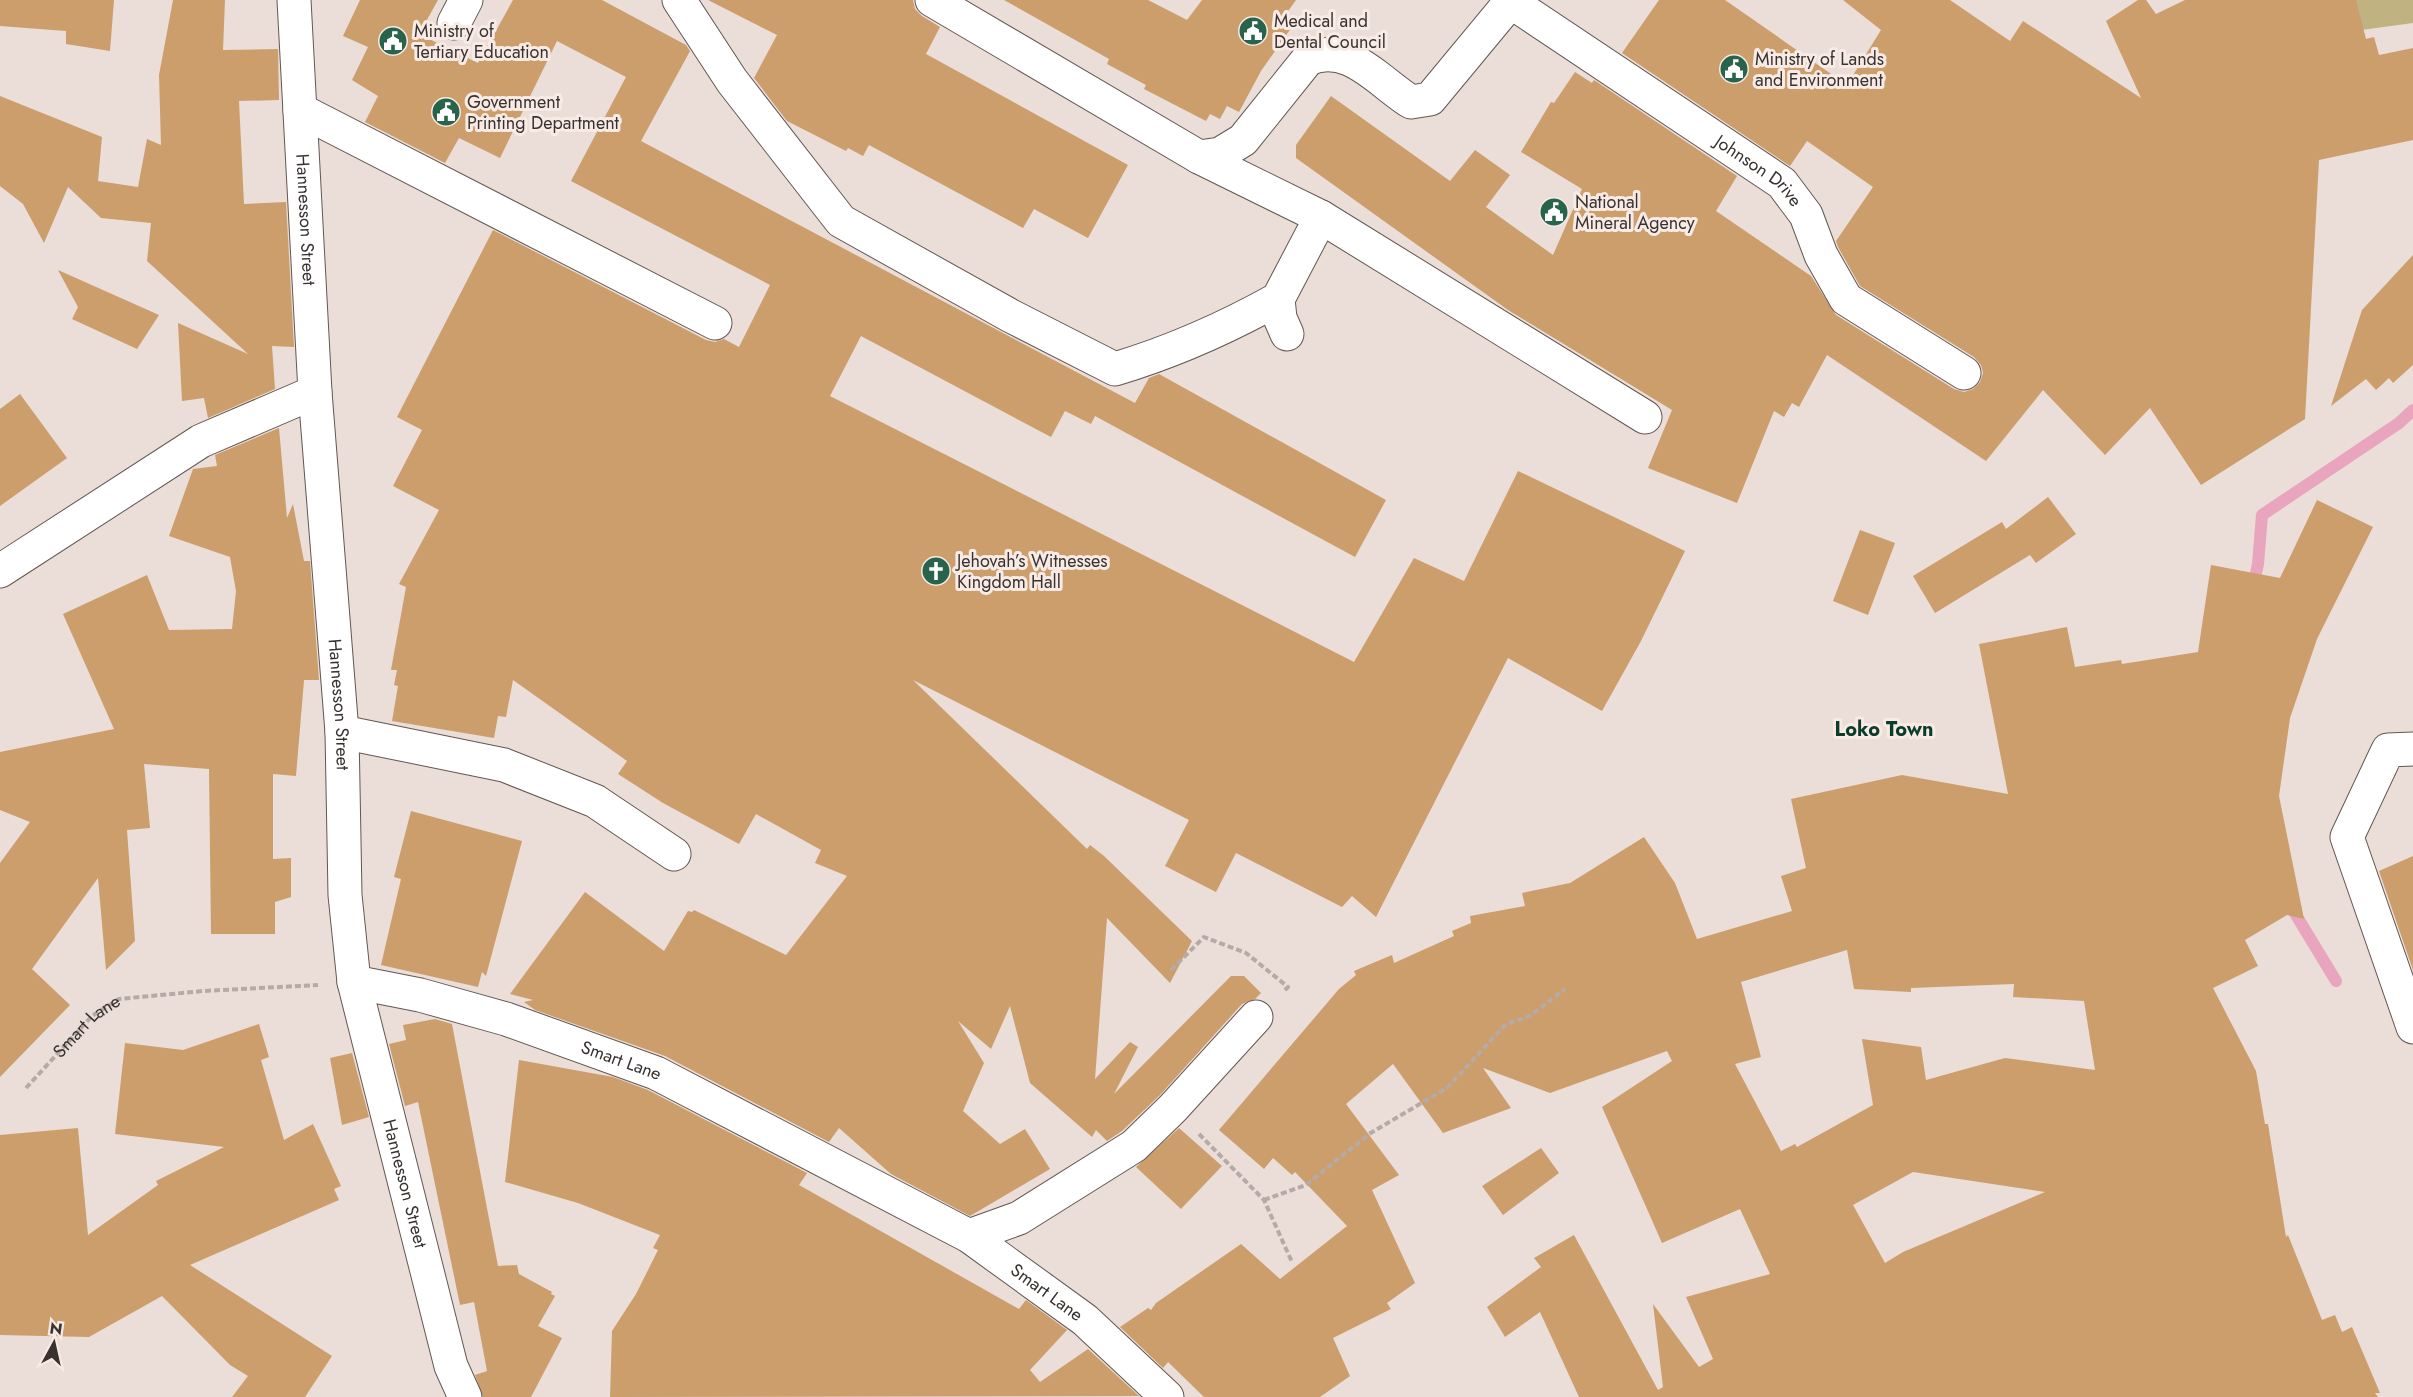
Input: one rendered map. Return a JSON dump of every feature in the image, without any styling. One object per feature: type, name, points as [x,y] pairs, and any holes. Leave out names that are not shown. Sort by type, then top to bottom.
[{"type":"street","name":"Hannesson Street","points":[[294,0],[315,392],[342,732],[345,896],[354,982],[451,1366],[465,1397]]},
{"type":"street","points":[[678,0],[732,81],[841,221],[1011,316],[1115,369],[1157,357],[1236,322],[1278,299],[1321,217]]},
{"type":"street","points":[[932,0],[1199,157],[1321,217],[1645,417]]},
{"type":"street","points":[[1199,157],[1220,154],[1243,140],[1308,60],[1323,53],[1343,55],[1411,102],[1430,99],[1512,1]]},
{"type":"street","name":"Johnson Drive","points":[[1512,1],[1782,183],[1806,215],[1821,255],[1846,299],[1964,373]]},
{"type":"street","points":[[300,110],[715,323]]},
{"type":"street","points":[[1278,299],[1280,318],[1287,334]]},
{"type":"street","points":[[0,571],[201,441],[315,392]]},
{"type":"street","points":[[342,732],[504,765],[595,801],[674,854]]},
{"type":"street","points":[[2413,749],[2388,750],[2347,837],[2413,1028]]},
{"type":"street","name":"Smart Lane","points":[[354,982],[420,996],[506,1019],[656,1073],[969,1236],[1084,1320],[1167,1397]]},
{"type":"street","points":[[969,1236],[1019,1218],[1134,1146],[1173,1108],[1256,1017]]},
{"type":"path","points":[[1171,970],[1204,937],[1246,953],[1288,987],[1256,1017]]},
{"type":"path","name":"Smart Lane","points":[[26,1088],[92,1016],[119,999],[354,982]]},
{"type":"path","points":[[1264,1200],[1306,1185],[1369,1134],[1447,1088],[1506,1024],[1530,1016],[1565,989]]},
{"type":"path","points":[[1173,1108],[1264,1200],[1292,1262]]},
{"type":"shaded area","points":[[2263,0],[2413,0],[2413,23],[2265,43]]},
{"type":"building","points":[[0,0],[114,0],[110,51],[66,44],[66,31],[0,26]]},
{"type":"building","points":[[173,0],[225,0],[223,50],[278,49],[279,100],[239,101],[244,204],[286,202],[294,347],[272,346],[275,389],[208,418],[204,398],[182,401],[178,323],[248,354],[147,261],[151,223],[101,218],[68,187],[44,243],[23,204],[0,186],[0,96],[102,137],[98,181],[138,187],[147,139],[161,145],[159,75]]},
{"type":"building","points":[[360,0],[438,0],[419,34],[478,63],[513,0],[602,0],[686,45],[690,51],[641,141],[1135,403],[1149,378],[1159,374],[1386,500],[1355,557],[1095,416],[1091,424],[1065,411],[1051,437],[861,336],[830,396],[1354,662],[1414,558],[1464,581],[1518,471],[1685,551],[1641,641],[1602,711],[1508,658],[1376,917],[1352,896],[1342,907],[1236,853],[1216,892],[1165,866],[1189,820],[913,680],[1087,849],[1090,845],[1104,856],[1192,941],[1170,983],[1107,918],[1095,1079],[1130,1042],[1138,1047],[1114,1094],[1231,976],[1244,976],[1261,993],[1255,999],[1242,1004],[1160,1095],[1122,1131],[1107,1141],[1096,1130],[1092,1137],[1030,1083],[1010,1006],[991,1049],[958,1021],[984,1063],[963,1111],[1000,1144],[1025,1129],[1050,1169],[970,1216],[891,1174],[839,1128],[829,1142],[665,1056],[535,1010],[524,1002],[533,1000],[510,994],[585,892],[664,951],[688,911],[694,910],[786,955],[847,876],[815,863],[821,850],[756,814],[739,844],[663,803],[618,774],[627,761],[513,680],[506,717],[498,716],[494,738],[392,721],[398,686],[394,685],[397,670],[391,670],[406,587],[399,584],[439,510],[393,486],[422,430],[397,417],[493,230],[706,340],[715,342],[724,339],[739,347],[770,285],[571,181],[626,77],[557,41],[500,158],[459,138],[445,163],[365,122],[378,96],[352,80],[368,47],[343,36]]},
{"type":"building","points":[[708,0],[913,0],[915,9],[922,16],[940,27],[926,54],[1128,165],[1088,238],[1034,209],[1023,228],[869,145],[863,156],[848,148],[846,151],[787,121],[754,78],[777,35]]},
{"type":"building","points":[[1004,0],[1148,0],[1187,20],[1202,0],[1296,0],[1286,14],[1296,21],[1261,71],[1239,112],[1227,106],[1220,119],[1210,114],[1206,121],[1144,89],[1146,85],[1107,64],[1109,59]]},
{"type":"building","points":[[1659,0],[1725,0],[1847,85],[1881,30],[1843,0],[1950,0],[2010,41],[2023,21],[2141,98],[2106,21],[2138,0],[2146,0],[2156,14],[2185,0],[2356,0],[2366,39],[2374,37],[2379,55],[2413,48],[2413,140],[2319,160],[2305,419],[2201,485],[2150,408],[2105,455],[2043,390],[1986,461],[1827,355],[1799,407],[1792,403],[1784,417],[1774,411],[1737,503],[1648,468],[1672,410],[1508,310],[1296,158],[1296,145],[1331,96],[1450,181],[1475,150],[1510,175],[1486,207],[1553,255],[1582,189],[1521,152],[1551,102],[1554,103],[1575,72],[1592,83],[1594,80],[1737,176],[1716,211],[1811,276],[1836,315],[1954,389],[1964,392],[1973,389],[1980,382],[1983,373],[1981,365],[1974,357],[1860,286],[1838,247],[1836,241],[1873,187],[1807,141],[1790,166],[1622,53]]},
{"type":"building","points":[[2413,255],[2413,365],[2393,383],[2389,378],[2376,390],[2366,379],[2331,406],[2362,310]]},
{"type":"building","points":[[58,270],[159,315],[137,349],[72,319],[78,307]]},
{"type":"building","points":[[20,394],[67,458],[0,506],[0,409]]},
{"type":"building","points":[[279,428],[287,518],[293,504],[304,561],[310,561],[319,680],[304,680],[296,776],[273,774],[273,859],[291,858],[291,897],[275,902],[275,934],[211,934],[209,769],[144,764],[150,828],[127,830],[135,941],[106,970],[98,878],[32,969],[70,1005],[0,1077],[0,863],[30,822],[0,810],[0,752],[114,729],[63,614],[147,575],[169,630],[232,629],[236,591],[230,557],[169,536],[193,469],[217,466],[215,455]]},
{"type":"building","points":[[2048,497],[2076,534],[2036,563],[2030,555],[1935,613],[1913,576],[2002,522],[2006,529]]},
{"type":"building","points":[[2317,500],[2373,527],[2317,639],[2290,718],[2279,796],[2304,919],[2287,915],[2245,940],[2258,966],[2213,988],[2256,1071],[2265,1124],[2268,1124],[2286,1237],[2288,1235],[2322,1320],[2335,1315],[2342,1332],[2352,1327],[2380,1393],[2375,1393],[2378,1397],[1579,1397],[1540,1312],[1505,1337],[1487,1307],[1541,1267],[1534,1258],[1574,1235],[1658,1390],[1663,1387],[1653,1304],[1699,1367],[1713,1359],[1686,1297],[1770,1274],[1740,1209],[1662,1243],[1602,1107],[1672,1061],[1667,1051],[1550,1093],[1483,1068],[1511,1108],[1443,1133],[1393,1064],[1346,1104],[1399,1175],[1372,1190],[1415,1283],[1387,1303],[1391,1309],[1333,1338],[1350,1376],[1320,1397],[1204,1397],[1168,1362],[1163,1368],[1120,1327],[1148,1308],[1151,1310],[1156,1303],[1241,1244],[1280,1279],[1347,1226],[1295,1172],[1292,1175],[1273,1158],[1264,1169],[1219,1130],[1339,989],[1356,975],[1354,971],[1392,955],[1394,963],[1454,936],[1452,931],[1471,923],[1470,916],[1525,906],[1522,893],[1570,883],[1644,837],[1675,883],[1697,939],[1792,911],[1781,876],[1806,868],[1791,799],[1902,775],[2008,794],[1979,644],[2067,627],[2075,667],[2121,660],[2122,664],[2198,652],[2211,565],[2280,578]],"holes":[[[1847,950],[1854,989],[1911,992],[1911,988],[2014,984],[2013,997],[2084,1001],[2095,1070],[2005,1058],[1926,1080],[1921,1047],[1862,1039],[1873,1105],[1797,1147],[1795,1144],[1781,1151],[1735,1064],[1761,1057],[1741,982]],[[1913,1172],[2045,1192],[1903,1252],[1885,1263],[1853,1205]]]},
{"type":"building","points":[[1860,530],[1895,543],[1868,615],[1833,601]]},
{"type":"building","points":[[411,811],[522,841],[486,976],[482,972],[478,987],[381,965],[401,879],[394,877]]},
{"type":"building","points":[[2413,856],[2413,970],[2379,871]]},
{"type":"building","points":[[435,1019],[452,1024],[498,1266],[517,1265],[519,1274],[552,1292],[551,1294],[555,1296],[538,1326],[562,1338],[531,1397],[483,1397],[475,1375],[487,1371],[474,1302],[460,1305],[418,1102],[405,1106],[389,1044],[406,1040],[403,1025]]},
{"type":"building","points":[[259,1024],[269,1057],[261,1060],[284,1140],[313,1124],[341,1186],[334,1189],[339,1200],[190,1265],[332,1356],[305,1397],[232,1397],[248,1376],[230,1365],[162,1296],[89,1337],[0,1335],[0,1135],[78,1128],[88,1235],[158,1185],[156,1181],[224,1147],[115,1134],[125,1043],[183,1050]]},
{"type":"building","points":[[352,1053],[369,1117],[342,1125],[330,1058]]},
{"type":"building","points":[[519,1060],[613,1077],[648,1090],[807,1173],[799,1185],[1019,1309],[1026,1300],[1067,1330],[1030,1370],[1040,1382],[1088,1349],[1139,1396],[610,1397],[612,1331],[636,1294],[658,1250],[653,1248],[660,1235],[578,1203],[505,1182]]},
{"type":"building","points":[[1179,1128],[1222,1166],[1181,1209],[1136,1167]]},
{"type":"building","points":[[1541,1148],[1559,1173],[1503,1215],[1482,1186]]},
{"type":"waterway","points":[[2253,587],[2258,564],[2262,515],[2399,423],[2413,410]]},
{"type":"waterway","points":[[2290,905],[2336,981]]},
{"type":"place","name":"Medical and Dental Council","points":[[1253,31]]},
{"type":"place","name":"Ministry of Tertiary Education","points":[[393,41]]},
{"type":"place","name":"Ministry of Lands and Environment","points":[[1734,69]]},
{"type":"place","name":"Government Printing Department","points":[[446,112]]},
{"type":"place","name":"National Mineral Agency","points":[[1554,212]]},
{"type":"place","name":"Jehovah’s Witnesses Kingdom Hall","points":[[936,571]]},
{"type":"district","name":"Loko Town","points":[[1884,729]]}]
